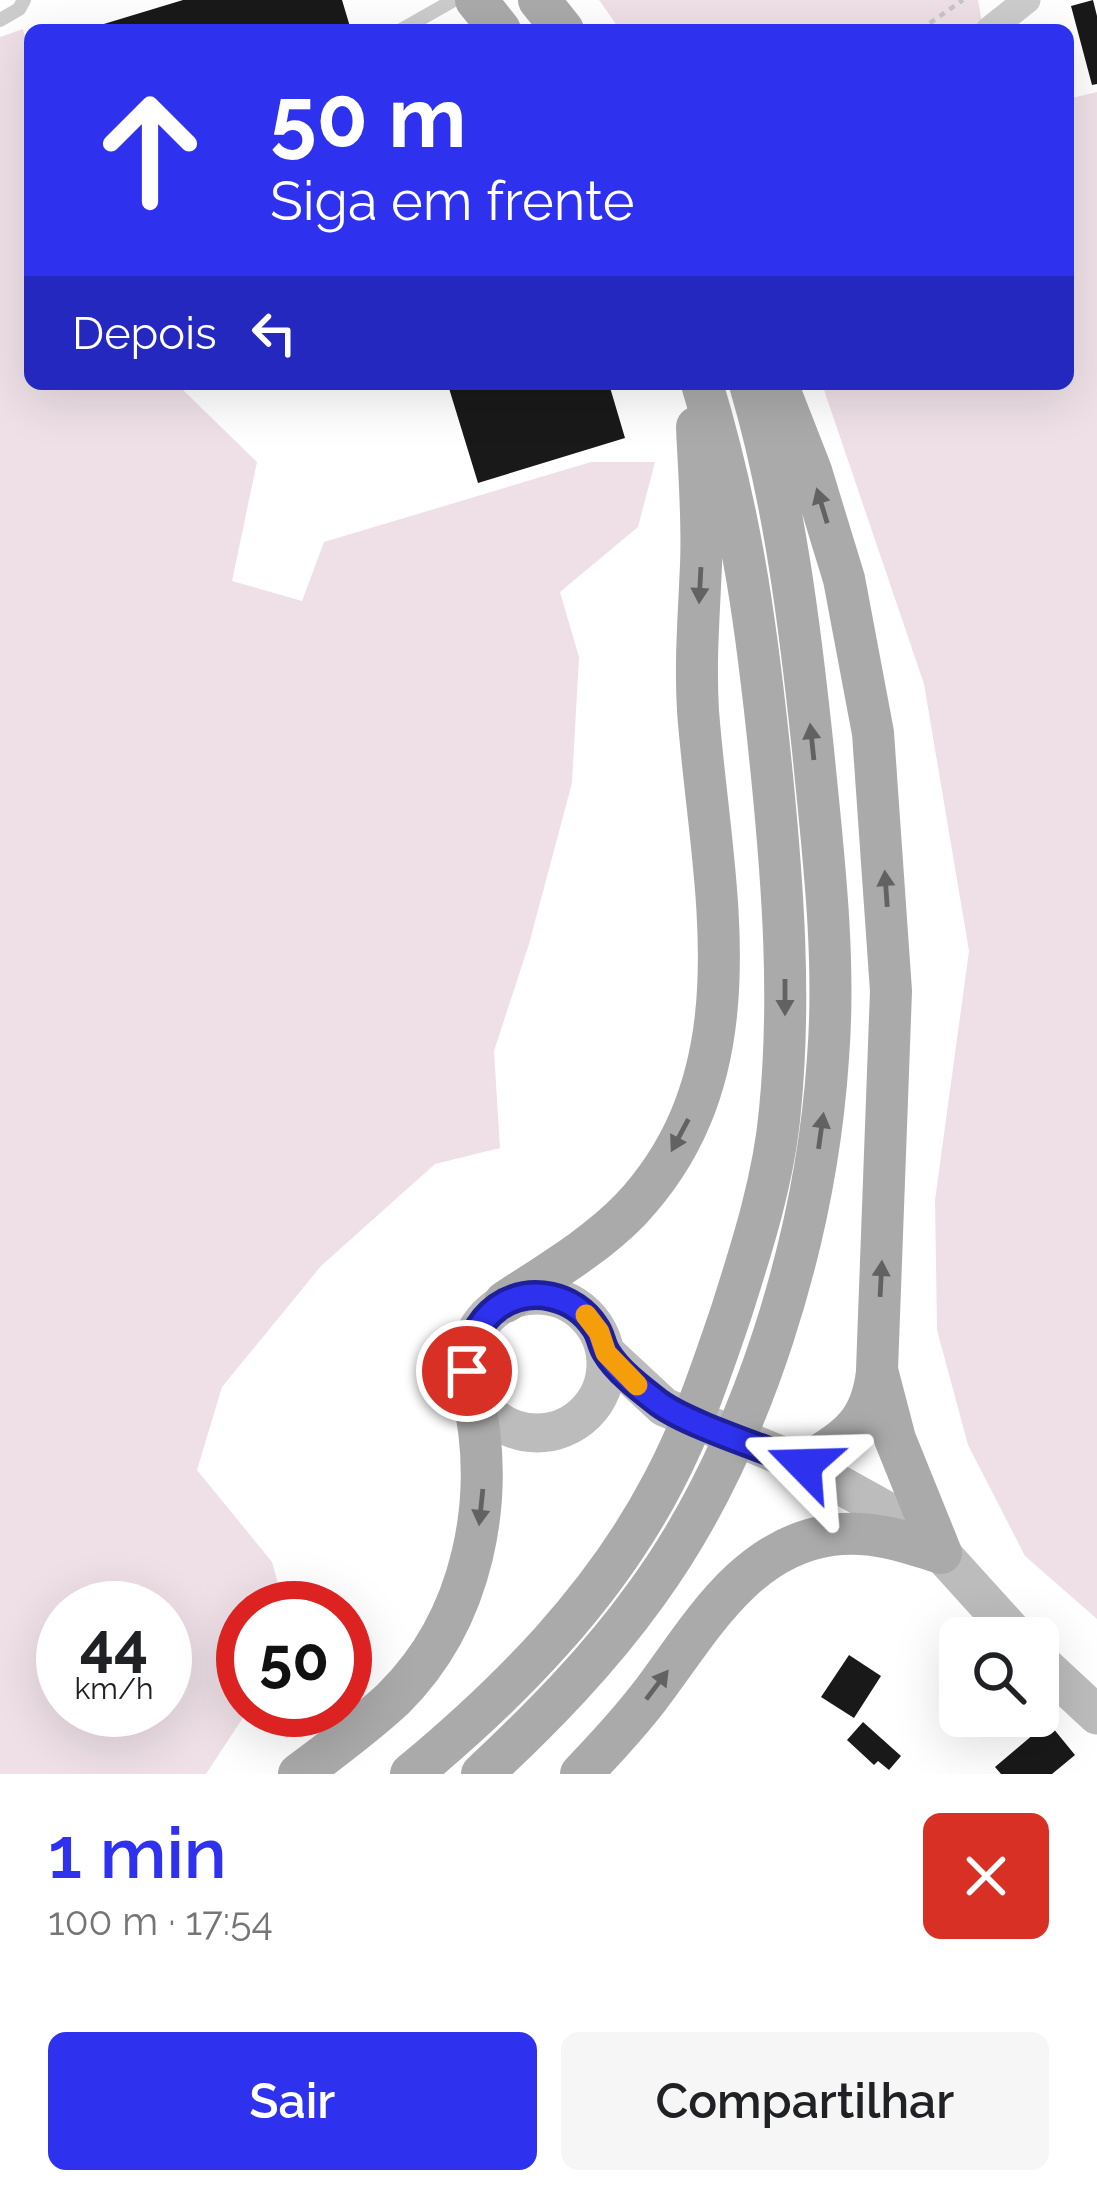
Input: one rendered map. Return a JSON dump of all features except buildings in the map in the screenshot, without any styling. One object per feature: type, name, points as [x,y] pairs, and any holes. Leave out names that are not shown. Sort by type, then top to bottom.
[{"type":"main road","points":[[476,0],[495,24]]},
{"type":"main road","points":[[539,0],[558,24]]},
{"type":"main road","points":[[299,1774],[394,1697],[435,1644],[454,1606],[477,1540],[482,1504],[481,1429],[467,1371],[468,1350],[488,1314],[593,1243],[630,1209],[660,1172],[686,1127],[712,1052],[721,947],[697,689],[698,390]]},
{"type":"main road","points":[[411,1774],[472,1723],[580,1608],[625,1549],[666,1478],[672,1426],[703,1390],[747,1263],[770,1176],[780,1113],[785,960],[774,797],[748,565],[700,390]]},
{"type":"main road","points":[[482,1774],[571,1686],[648,1592],[679,1545],[746,1405],[780,1307],[813,1179],[827,1072],[830,982],[819,808],[778,501],[751,390]]},
{"type":"main road","points":[[779,390],[812,472],[844,579],[873,733],[891,991],[874,1398],[854,1431],[804,1465]]},
{"type":"main road","points":[[472,1391],[484,1410],[523,1433],[568,1427],[599,1396],[606,1353],[599,1332],[568,1302],[548,1295],[505,1302]]},
{"type":"main road","points":[[606,1353],[672,1426]]},
{"type":"main road","points":[[877,1370],[901,1455],[941,1552]]},
{"type":"main road","points":[[586,1414],[622,1407],[804,1465],[887,1511],[941,1552],[999,1617]]},
{"type":"main road","points":[[581,1774],[646,1700],[735,1585],[765,1561],[796,1545],[846,1534],[892,1536],[941,1552]]},
{"type":"main road","points":[[1059,1679],[1097,1714]]},
{"type":"street","points":[[997,24],[1028,0]]},
{"type":"lane","points":[[0,20],[24,0]]},
{"type":"lane","points":[[412,24],[454,0]]},
{"type":"path","points":[[929,24],[963,0]]},
{"type":"shaded area","points":[[599,0],[978,0],[982,23],[981,24],[616,24]]},
{"type":"shaded area","points":[[23,29],[24,390],[184,390],[257,462],[232,581],[302,601],[324,542],[591,462],[655,462],[638,527],[560,592],[579,657],[572,783],[529,944],[494,1051],[500,1148],[435,1164],[321,1266],[222,1387],[197,1470],[272,1562],[277,1581],[216,1581],[216,1737],[230,1737],[206,1774],[0,1774],[0,37]]},
{"type":"shaded area","points":[[1097,92],[1097,1619],[1025,1556],[968,1445],[937,1330],[935,1200],[969,951],[924,684],[824,390],[1074,390],[1074,98]]},
{"type":"slow traffic","points":[[586,1315],[606,1353],[637,1385]]},
{"type":"route","points":[[467,1371],[468,1350],[488,1314],[505,1302],[548,1295],[586,1315],[606,1353],[664,1407],[804,1465]]}]
